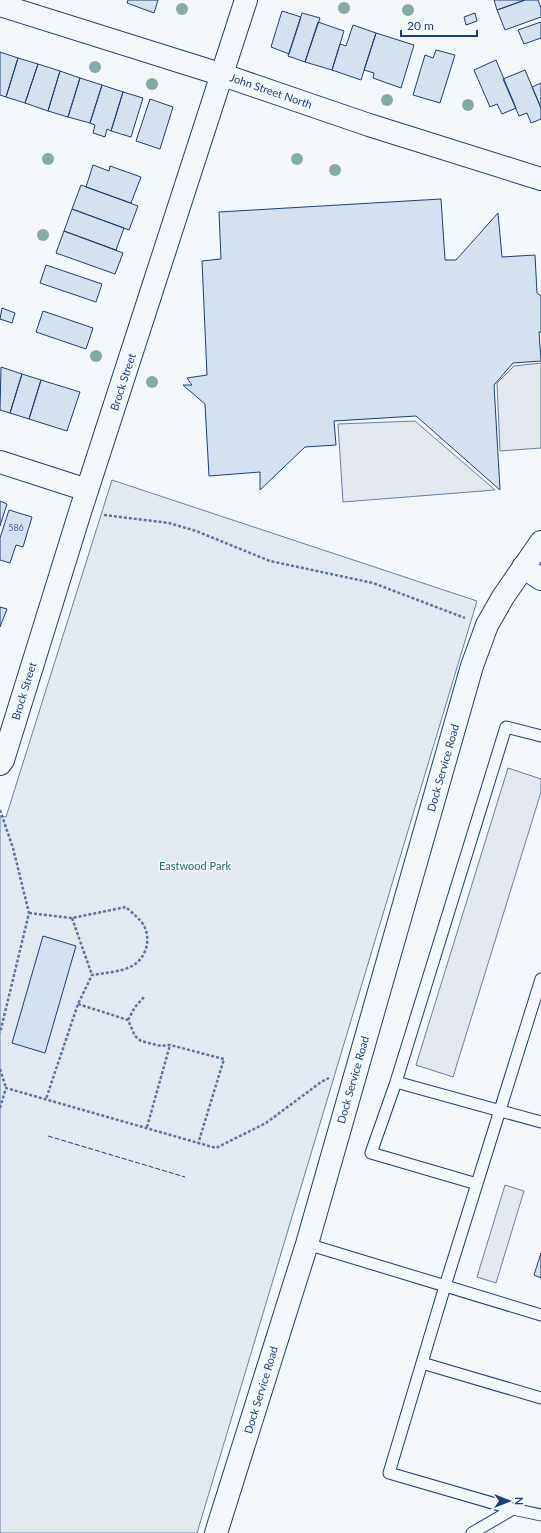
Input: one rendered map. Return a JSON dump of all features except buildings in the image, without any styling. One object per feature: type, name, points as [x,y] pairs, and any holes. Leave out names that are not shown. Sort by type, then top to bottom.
[{"type":"street","name":"Brock Street","points":[[0,764],[3,760],[87,490],[223,75],[246,0]]},
{"type":"street","name":"John Street North","points":[[0,5],[223,75],[369,125],[541,179]]},
{"type":"street","points":[[0,462],[87,490]]},
{"type":"street","name":"Dock Service Road","points":[[216,1533],[307,1244],[356,1066],[472,666],[487,626],[523,567],[541,542]]},
{"type":"street","points":[[523,567],[541,579]]},
{"type":"lane","points":[[478,1184],[371,1153],[396,1082],[506,727],[541,736]]},
{"type":"lane","points":[[541,979],[445,1286],[390,1473],[513,1509],[541,1515]]},
{"type":"lane","points":[[396,1082],[541,1122]]},
{"type":"lane","points":[[307,1244],[541,1315]]},
{"type":"lane","points":[[422,1363],[541,1398]]},
{"type":"lane","points":[[472,1533],[513,1509]]},
{"type":"path","points":[[80,512],[169,523],[196,531],[270,561],[373,583],[487,626]]},
{"type":"path","points":[[0,810],[12,848],[29,913],[0,1033]]},
{"type":"path","points":[[29,913],[72,918],[126,907],[137,917],[145,928],[146,950],[141,959],[131,966],[92,975]]},
{"type":"path","points":[[46,1099],[78,1004],[92,975],[72,918]]},
{"type":"path","points":[[128,1020],[135,1007],[145,996]]},
{"type":"path","points":[[78,1004],[128,1020],[135,1036],[141,1041],[162,1046],[170,1045],[224,1060],[198,1144]]},
{"type":"path","points":[[147,1127],[170,1045]]},
{"type":"path","points":[[6,1088],[147,1127],[198,1144],[216,1148],[266,1123],[321,1082],[356,1066]]},
{"type":"path","points":[[0,1069],[6,1088],[0,1108]]},
{"type":"green space","name":"Eastwood Park","points":[[112,480],[477,601],[197,1533],[0,1533],[0,816],[6,817]]},
{"type":"shaded area","points":[[541,363],[541,448],[500,451],[497,383],[514,366]]},
{"type":"shaded area","points":[[415,421],[495,490],[343,502],[338,424]]},
{"type":"shaded area","points":[[508,768],[541,779],[541,792],[453,1077],[416,1065]]},
{"type":"shaded area","points":[[505,1185],[524,1191],[496,1283],[477,1277]]},
{"type":"fence","points":[[48,1136],[185,1177]]}]
